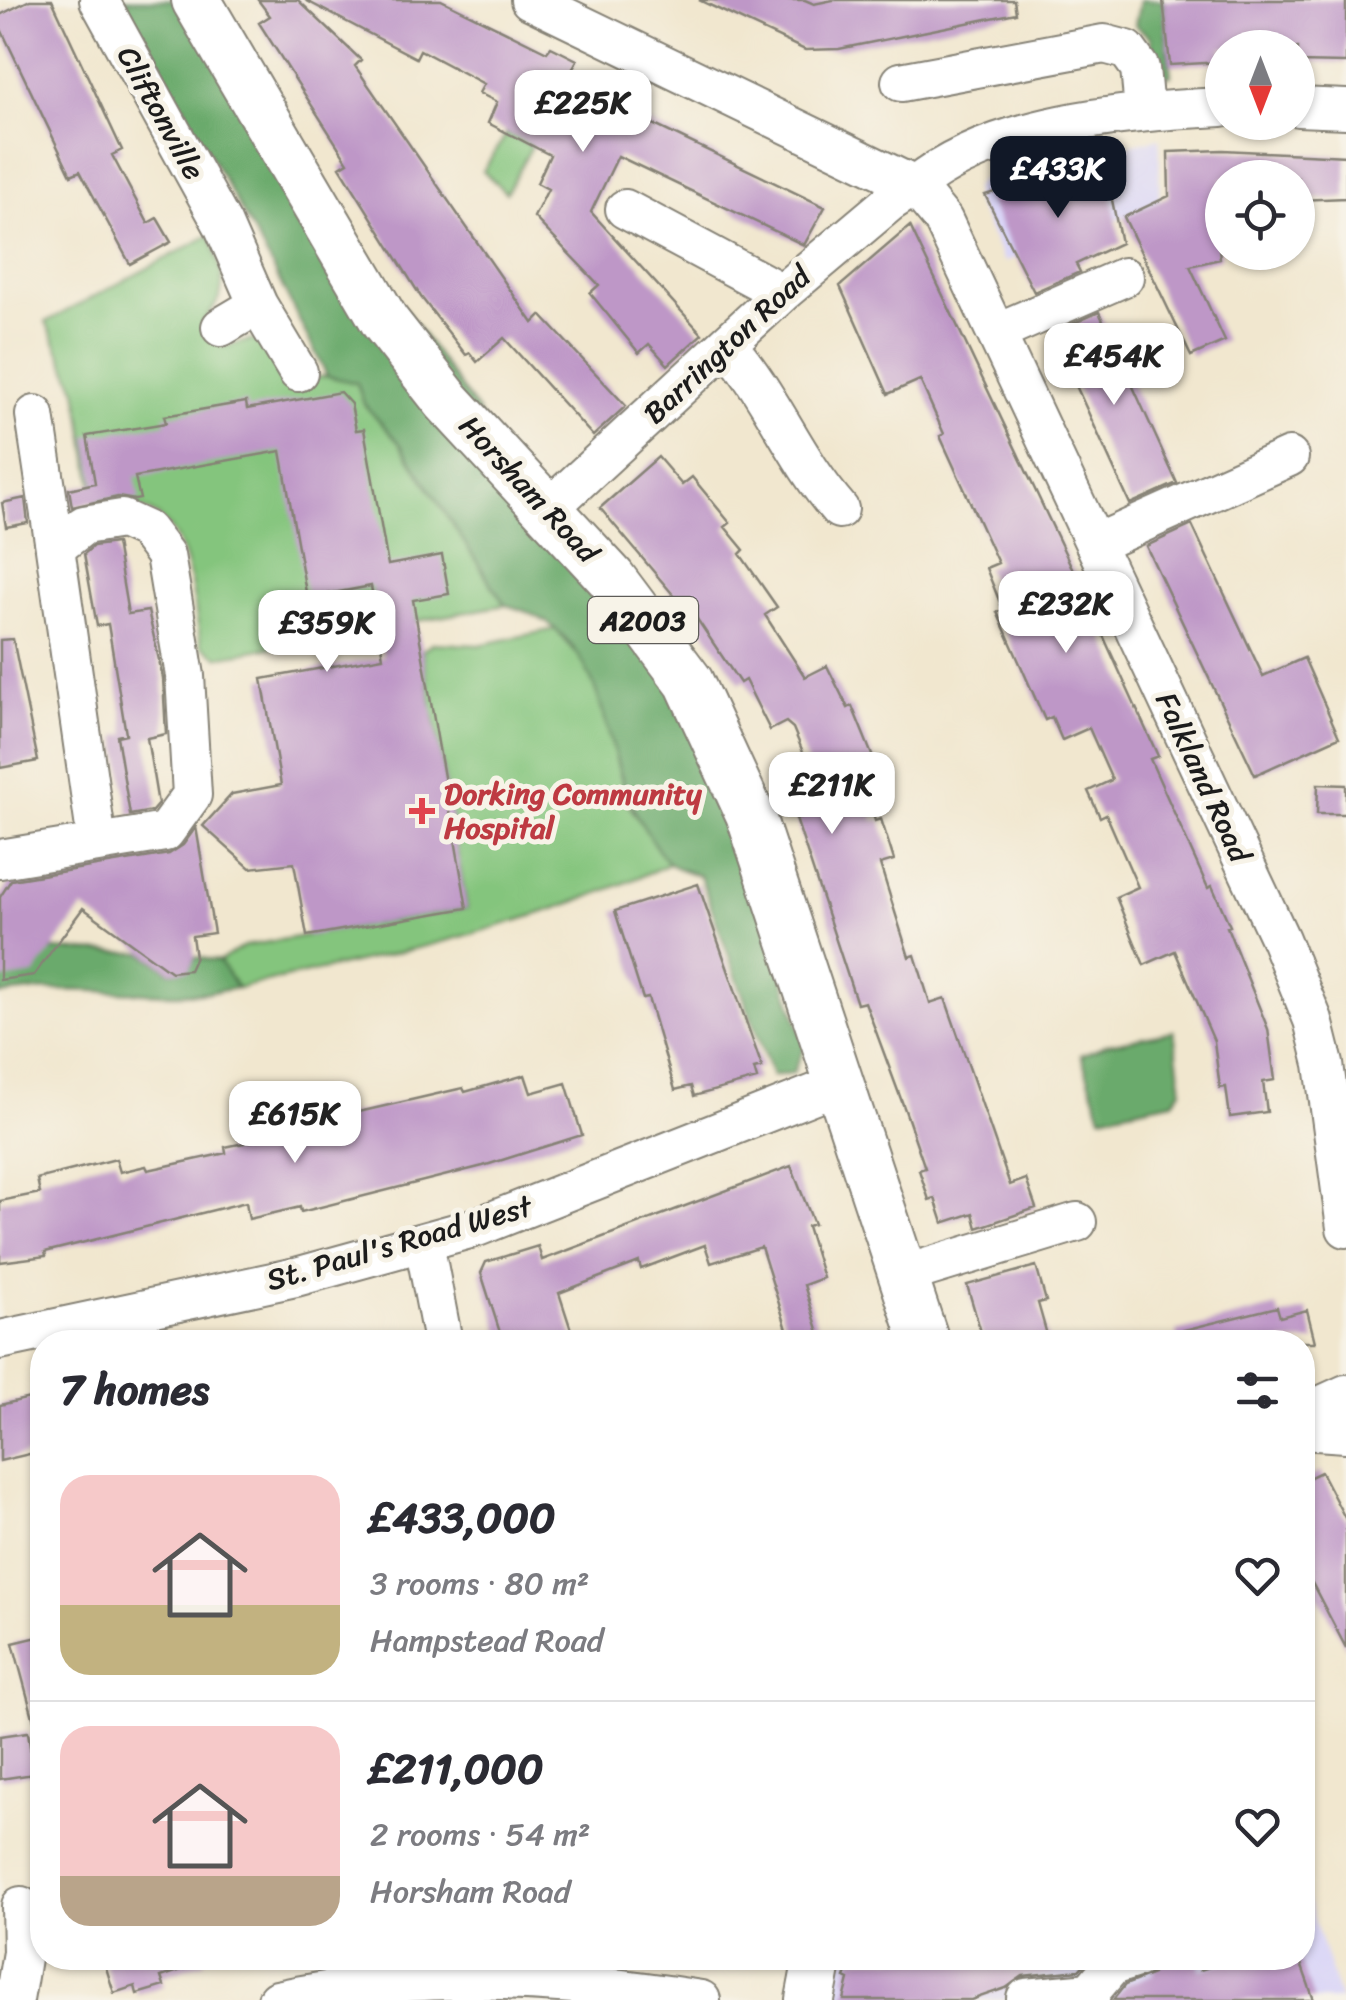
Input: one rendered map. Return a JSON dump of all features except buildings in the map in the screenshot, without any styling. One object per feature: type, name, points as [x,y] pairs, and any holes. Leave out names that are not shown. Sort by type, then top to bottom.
[{"type":"main road","name":"Horsham Road","points":[[196,0],[385,322],[546,511],[611,578],[690,682],[750,814],[922,1330]]},
{"type":"main road","points":[[1315,1426],[1346,1428]]},
{"type":"main road","points":[[810,2000],[816,1970]]},
{"type":"street","name":"Cliftonville","points":[[99,0],[223,226],[258,305],[298,372]]},
{"type":"street","points":[[530,0],[915,186]]},
{"type":"street","points":[[901,82],[1104,44],[1127,50],[1140,68],[1144,110]]},
{"type":"street","name":"Barrington Road","points":[[546,511],[782,293],[890,202],[941,165],[970,151],[1144,110],[1205,108]]},
{"type":"street","points":[[1315,108],[1346,110]]},
{"type":"street","name":"Falkland Road","points":[[915,186],[943,220],[998,332],[1280,939],[1313,1020],[1335,1059],[1346,1228]]},
{"type":"street","points":[[625,209],[782,293]]},
{"type":"street","points":[[998,332],[1124,278]]},
{"type":"street","points":[[221,326],[258,305]]},
{"type":"street","points":[[728,346],[756,382],[816,482],[839,509]]},
{"type":"street","points":[[34,415],[97,842]]},
{"type":"street","points":[[1095,544],[1289,457]]},
{"type":"street","points":[[0,860],[165,832],[192,796],[185,676],[166,556],[146,530],[122,519],[84,525],[55,548]]},
{"type":"street","name":"St. Paul's Road West","points":[[47,1330],[296,1277],[424,1243],[658,1158],[842,1084]]},
{"type":"street","points":[[906,1274],[1078,1222]]},
{"type":"street","points":[[424,1243],[442,1330]]},
{"type":"street","name":"St. Paul's Road West","points":[[0,1340],[30,1334]]},
{"type":"street","points":[[1315,1408],[1346,1394]]},
{"type":"street","points":[[14,2000],[22,1952],[21,1906]]},
{"type":"street","points":[[1026,1998],[1090,1996],[1109,1970]]},
{"type":"street","points":[[277,2000],[407,1978],[562,1984],[702,2000]]},
{"type":"shaded area","points":[[1160,138],[1159,200],[1093,231],[1004,262],[974,200],[974,188],[981,179]]},
{"type":"shaded area","points":[[1315,1922],[1340,2000],[826,2000],[831,1970],[1315,1970]]},
{"type":"green space","points":[[123,0],[184,0],[683,699],[724,788],[805,1046],[793,1073],[772,1076],[700,876],[664,859],[631,803],[586,668],[568,641],[541,619],[505,605],[401,445],[364,404],[357,383],[327,376],[271,264]]},
{"type":"green space","points":[[1140,0],[1163,0],[1171,76],[1155,78],[1150,37],[1135,25]]},
{"type":"green space","points":[[507,133],[532,146],[506,193],[483,171]]},
{"type":"green space","points":[[210,235],[222,282],[218,301],[202,324],[222,347],[252,340],[264,344],[286,381],[327,376],[357,383],[364,404],[401,445],[505,605],[218,657],[201,645],[187,567],[168,525],[151,512],[128,506],[97,509],[77,390],[46,322]]},
{"type":"green space","points":[[555,629],[592,671],[628,804],[669,864],[511,923],[402,952],[237,988],[219,961],[245,946],[467,908],[422,651],[432,643],[479,645]]},
{"type":"green space","points":[[52,950],[143,953],[171,972],[188,969],[195,957],[219,961],[237,988],[179,994],[61,990],[0,995],[0,980]]},
{"type":"green space","points":[[1174,1031],[1182,1089],[1173,1101],[1101,1116],[1081,1055],[1108,1044]]},
{"type":"place","name":"Dorking Community Hospital","points":[[422,811]]}]
